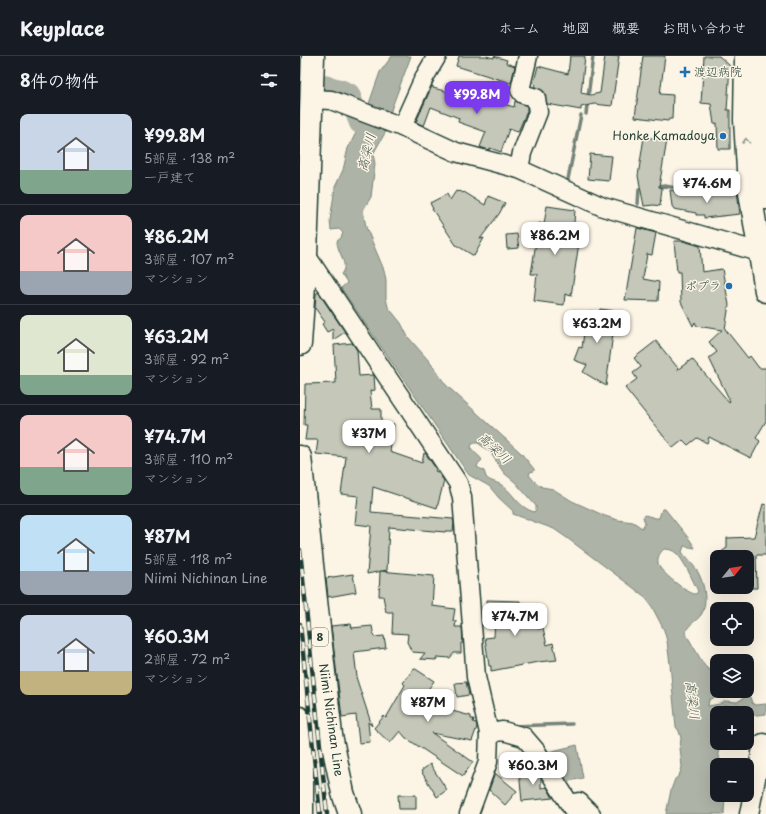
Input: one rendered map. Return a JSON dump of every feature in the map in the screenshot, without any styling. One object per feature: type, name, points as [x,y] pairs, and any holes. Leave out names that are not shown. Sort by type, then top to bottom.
[{"type":"main road","points":[[753,58],[763,80],[760,130],[764,159],[766,198]]},
{"type":"main road","points":[[753,58],[744,120],[749,186],[762,253],[766,291]]},
{"type":"main road","points":[[300,344],[301,296],[306,255],[316,82]]},
{"type":"main road","name":"Niimi Nichinan Line","points":[[300,457],[331,735],[342,793],[350,814]]},
{"type":"street","points":[[402,127],[424,78],[437,56]]},
{"type":"street","points":[[519,169],[522,153],[538,112],[536,98],[523,94],[520,90],[528,56]]},
{"type":"street","points":[[316,82],[402,127],[456,152],[519,169],[603,207],[762,253]]},
{"type":"street","points":[[306,255],[458,483],[462,497],[476,677],[489,733],[488,762],[469,814]]},
{"type":"street","points":[[300,716],[304,752],[304,814]]},
{"type":"street","points":[[489,733],[503,731],[524,737],[536,751],[573,810],[579,802],[591,814]]},
{"type":"street","points":[[749,814],[763,744],[766,744]]},
{"type":"water","name":"高梁川","points":[[392,56],[411,56],[392,107],[385,133],[373,154],[375,164],[371,197],[363,210],[366,227],[384,270],[388,307],[401,323],[408,337],[429,361],[446,385],[521,453],[534,469],[534,471],[530,472],[529,475],[542,487],[553,489],[572,501],[605,516],[633,522],[642,528],[645,523],[643,517],[645,515],[659,518],[662,509],[665,509],[695,548],[684,546],[682,552],[699,573],[703,584],[705,601],[702,614],[690,625],[686,631],[686,634],[704,665],[710,670],[710,698],[714,698],[709,700],[708,706],[720,704],[725,701],[737,702],[744,698],[750,698],[752,703],[755,705],[766,704],[766,714],[754,715],[754,706],[710,706],[710,750],[719,750],[720,758],[710,758],[710,802],[725,802],[724,814],[666,814],[671,790],[682,767],[680,748],[681,738],[676,727],[667,641],[664,630],[651,605],[644,596],[554,529],[513,514],[513,511],[489,486],[469,475],[341,288],[347,283],[341,274],[344,262],[337,241],[341,238],[343,233],[339,229],[331,230],[330,221],[335,187],[343,170],[348,148],[358,126],[364,118],[380,72]],"holes":[[[478,443],[490,452],[504,473],[515,482],[536,506],[536,510],[534,512],[520,504],[503,486],[488,479],[484,471],[477,467],[482,460],[471,448],[472,444]],[[664,549],[669,549],[682,560],[698,591],[696,594],[688,591],[670,578],[659,566],[659,555]]]},
{"type":"water","points":[[577,745],[583,778],[565,782],[548,752]]},
{"type":"building","points":[[459,56],[486,56],[494,58],[494,56],[507,60],[506,63],[515,66],[511,83],[456,66]]},
{"type":"building","points":[[570,56],[585,56],[581,93],[591,95],[600,93],[605,56],[619,56],[612,106],[594,104],[581,107],[581,110],[547,104],[544,92],[535,87],[534,82],[538,66],[568,74]]},
{"type":"building","points":[[643,56],[665,56],[660,94],[673,95],[672,119],[669,119],[668,121],[635,117]]},
{"type":"building","points":[[704,56],[719,56],[730,66],[727,110],[730,110],[730,149],[718,149],[717,123],[714,124],[711,104],[701,103]]},
{"type":"building","points":[[432,86],[433,88],[496,104],[496,102],[514,107],[515,101],[527,106],[527,111],[518,132],[509,129],[501,152],[490,148],[489,150],[480,147],[486,132],[458,122],[459,118],[431,107],[424,126],[416,122]]},
{"type":"building","points":[[644,137],[667,140],[659,187],[662,188],[660,206],[644,206],[638,176]]},
{"type":"building","points":[[590,154],[612,156],[609,181],[588,179]]},
{"type":"building","points":[[670,190],[697,196],[737,191],[740,214],[704,218],[704,215],[696,215],[696,213],[674,209],[672,206]]},
{"type":"building","points":[[456,191],[464,192],[485,205],[488,196],[505,203],[499,214],[480,239],[484,238],[474,256],[456,245],[432,209],[430,203],[447,194],[450,200]]},
{"type":"building","points":[[547,206],[575,210],[573,235],[580,236],[571,296],[565,294],[564,305],[534,301],[537,274],[531,274],[539,223],[544,224]]},
{"type":"building","points":[[637,228],[656,233],[652,255],[647,254],[643,279],[659,282],[658,301],[625,300]]},
{"type":"building","points":[[517,234],[519,248],[507,249],[506,235]]},
{"type":"building","points":[[674,241],[683,241],[700,246],[702,272],[722,269],[729,305],[725,329],[748,358],[750,356],[759,368],[766,368],[766,421],[756,438],[760,441],[751,458],[709,437],[707,443],[697,438],[688,445],[683,440],[673,448],[625,388],[637,379],[633,373],[641,367],[634,358],[656,341],[678,368],[677,370],[692,359],[729,402],[730,401],[709,358],[717,352],[709,342],[722,330],[697,326],[695,322],[693,326],[681,302],[680,272],[677,272]]},
{"type":"building","points":[[318,292],[345,332],[333,340],[333,329],[327,332],[322,324],[325,322],[315,308],[316,294]]},
{"type":"building","points":[[600,309],[616,311],[606,386],[583,372],[587,365],[574,360],[579,347],[582,348],[586,317],[588,318],[589,311],[599,312]]},
{"type":"building","points":[[352,343],[357,350],[359,376],[374,375],[375,390],[370,391],[372,409],[381,409],[381,422],[394,424],[390,452],[422,463],[424,453],[426,454],[436,469],[435,471],[438,472],[444,481],[437,508],[373,487],[371,512],[453,519],[454,523],[453,531],[445,532],[389,527],[387,570],[367,574],[371,526],[355,524],[358,496],[341,494],[346,457],[316,454],[318,440],[305,440],[307,425],[304,425],[305,384],[336,383],[334,345]]},
{"type":"building","points":[[763,504],[766,505],[766,555],[756,555],[757,588],[754,588],[754,550],[724,550],[727,548],[727,538],[754,537]]},
{"type":"building","points":[[380,571],[434,576],[432,606],[455,609],[453,621],[456,621],[455,627],[462,627],[463,643],[461,643],[461,653],[454,653],[450,658],[437,657],[437,660],[420,659],[425,653],[412,652],[407,642],[408,634],[392,633],[393,612],[386,612],[383,596],[379,596]]},
{"type":"building","points":[[353,574],[356,592],[328,597],[326,578]]},
{"type":"building","points":[[487,600],[520,601],[520,614],[532,614],[532,616],[538,616],[538,629],[543,628],[547,645],[553,643],[557,660],[491,671],[485,638],[494,637],[495,618],[486,617]]},
{"type":"building","points":[[351,624],[352,628],[372,626],[374,637],[384,636],[386,648],[354,652],[356,677],[372,726],[368,722],[370,742],[359,743],[356,715],[342,717],[331,626]]},
{"type":"building","points":[[414,668],[434,681],[427,691],[437,700],[422,703],[471,716],[471,719],[474,719],[473,722],[476,723],[477,727],[472,741],[432,733],[473,762],[463,776],[406,738],[400,731],[390,743],[374,728],[384,716],[386,718],[405,685],[403,683]]},
{"type":"building","points":[[466,682],[469,695],[457,697],[455,683]]},
{"type":"building","points":[[430,764],[447,790],[437,797],[421,771]]},
{"type":"building","points":[[535,769],[541,778],[541,788],[547,787],[553,798],[522,801],[519,771]]},
{"type":"building","points":[[496,774],[517,791],[505,805],[489,790]]},
{"type":"building","points":[[398,795],[416,795],[416,809],[399,809]]},
{"type":"waterway","points":[[586,114],[593,56]]},
{"type":"waterway","name":"高梁川","points":[[300,71],[324,86],[349,94],[360,123],[371,130]]},
{"type":"waterway","points":[[568,179],[581,115]]},
{"type":"waterway","points":[[655,187],[665,186],[699,192],[735,187]]},
{"type":"waterway","points":[[638,204],[639,189],[645,188]]},
{"type":"waterway","points":[[512,726],[572,724]]},
{"type":"railway","points":[[300,550],[327,814]]},
{"type":"railway","points":[[300,624],[320,814]]},
{"type":"place","name":"渡辺病院","points":[[685,72]]},
{"type":"place","name":"Honke Kamadoya","points":[[723,136]]},
{"type":"place","name":"ポプラ","points":[[729,286]]}]
